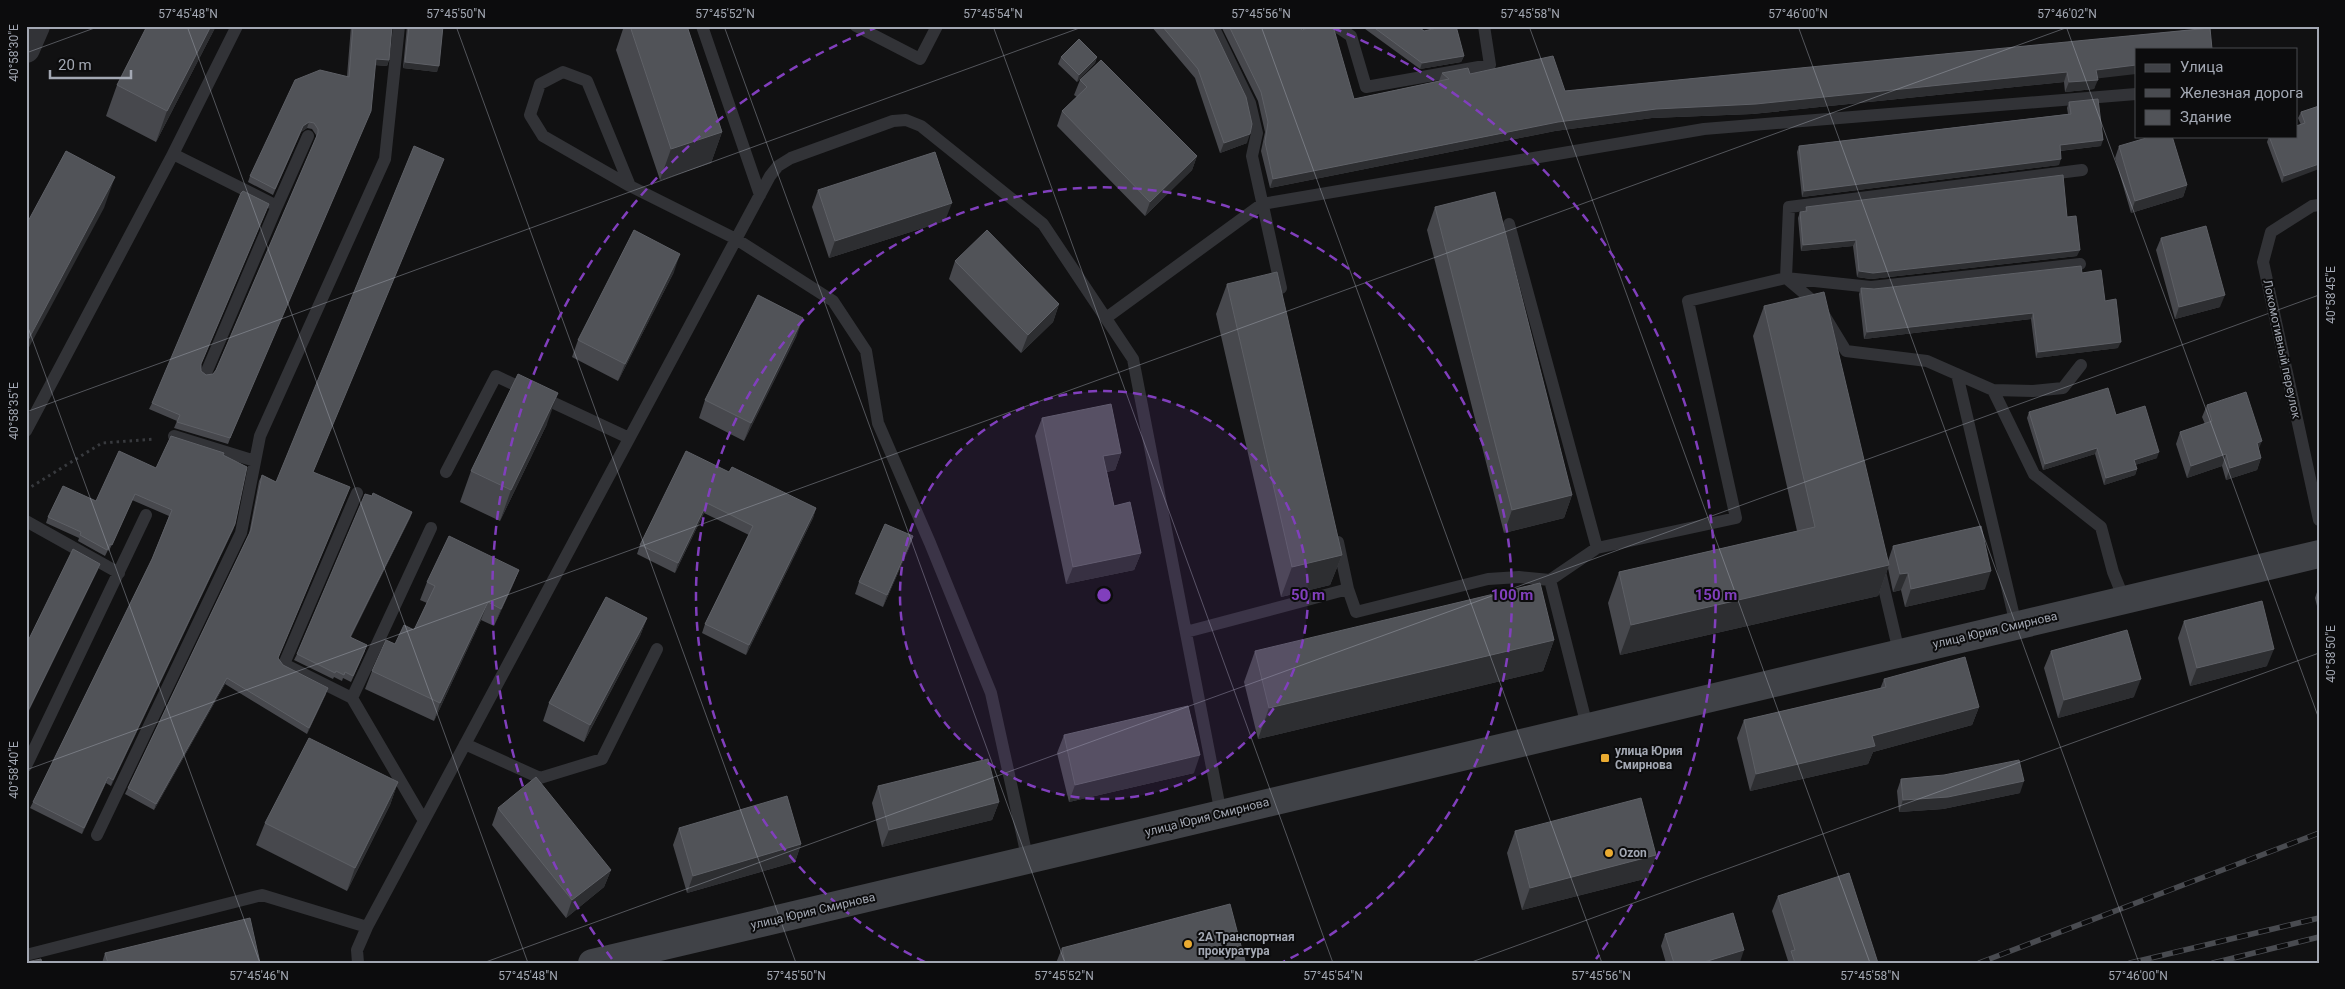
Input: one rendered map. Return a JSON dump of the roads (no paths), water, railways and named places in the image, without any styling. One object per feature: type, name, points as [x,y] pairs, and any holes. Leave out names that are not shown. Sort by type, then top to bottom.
[{"type":"main road","name":"улица Юрия Смирнова","points":[[592,963],[2319,554]]},
{"type":"street","points":[[26,49],[36,26]]},
{"type":"lane","points":[[26,432],[173,154],[237,26]]},
{"type":"lane","points":[[97,835],[241,533],[260,436],[385,160],[399,26]]},
{"type":"lane","points":[[702,26],[760,195]]},
{"type":"lane","points":[[856,26],[920,59],[937,26]]},
{"type":"lane","points":[[1213,26],[1250,102],[1257,133],[1252,156],[1284,300]]},
{"type":"lane","points":[[1336,26],[1351,36],[1366,87],[1490,65],[1484,26]]},
{"type":"lane","points":[[630,186],[587,80],[563,72],[540,84],[530,115],[543,136],[630,186],[736,239],[833,301],[866,351],[878,423],[930,543],[991,693],[1028,860]]},
{"type":"lane","points":[[1106,318],[1262,204],[1704,129],[2135,94]]},
{"type":"lane","points":[[358,963],[358,950],[367,927],[736,239],[778,166],[791,158],[893,121],[906,120],[921,126],[1043,224],[1134,359],[1221,814]]},
{"type":"lane","points":[[206,374],[308,136]]},
{"type":"lane","points":[[173,154],[277,206]]},
{"type":"lane","points":[[1786,278],[1789,207],[2082,170]]},
{"type":"lane","name":"Локомотивный переулок","points":[[2319,205],[2312,206],[2271,232],[2263,262],[2319,520]]},
{"type":"lane","points":[[1508,224],[1597,548]]},
{"type":"lane","points":[[1335,531],[1348,588],[1356,612],[1488,579],[1519,577],[1550,580],[1597,548],[1736,518],[1688,301],[1786,278],[1871,287],[2080,264]]},
{"type":"lane","points":[[1786,278],[1818,305],[1846,351],[1927,361],[1993,390],[2033,391],[2063,388],[2081,365]]},
{"type":"lane","points":[[1818,305],[1827,343]]},
{"type":"lane","points":[[1957,374],[2016,625]]},
{"type":"lane","points":[[446,472],[496,376],[629,438]]},
{"type":"lane","points":[[1993,390],[2034,474],[2101,527],[2113,572],[2124,599]]},
{"type":"lane","points":[[174,436],[255,461]]},
{"type":"lane","points":[[357,493],[284,664],[352,698],[424,821]]},
{"type":"lane","points":[[26,766],[146,515]]},
{"type":"lane","points":[[26,521],[119,573]]},
{"type":"lane","points":[[352,698],[432,528]]},
{"type":"lane","points":[[1876,555],[1899,652]]},
{"type":"lane","points":[[1550,580],[1587,726]]},
{"type":"lane","points":[[1186,632],[1348,588]]},
{"type":"lane","points":[[465,744],[540,778],[602,759],[656,648]]},
{"type":"lane","points":[[26,955],[262,895],[367,927]]},
{"type":"railway","points":[[1979,963],[2319,833]]},
{"type":"railway","points":[[2130,963],[2319,918]]},
{"type":"railway","points":[[2213,963],[2319,937]]},
{"type":"place","name":"улица Юрия Смирнова","points":[[1605,758]]},
{"type":"place","name":"Ozon","points":[[1609,853]]},
{"type":"place","name":"2А Транспортная прокуратура","points":[[1188,944]]}]
